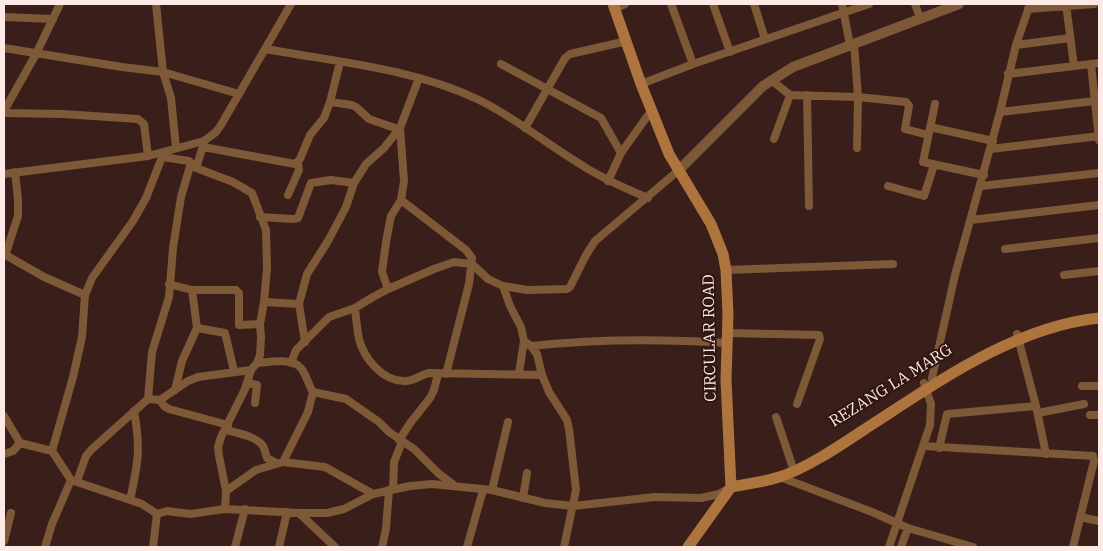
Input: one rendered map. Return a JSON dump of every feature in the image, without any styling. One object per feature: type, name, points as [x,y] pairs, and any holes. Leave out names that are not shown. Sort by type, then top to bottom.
[{"type":"main road","name":"CIRCULAR ROAD","points":[[614,7],[669,154],[711,224],[723,254],[726,270],[728,314],[726,380],[731,487]]},
{"type":"main road","name":"REZANG LA MARG","points":[[731,487],[780,477],[824,455],[928,383],[945,369],[1054,320],[1099,312]]},
{"type":"main road","name":"REZANG LA MARG","points":[[1018,337],[1099,318]]},
{"type":"main road","name":"REZANG LA MARG","points":[[762,481],[880,416]]},
{"type":"main road","points":[[688,547],[731,487]]},
{"type":"street","points":[[60,4],[36,54],[4,112],[138,119],[144,124],[148,156]]},
{"type":"street","points":[[156,4],[163,72],[171,98],[176,148]]},
{"type":"street","points":[[148,400],[152,352],[169,296],[181,197],[204,144],[221,125],[291,4]]},
{"type":"street","points":[[614,7],[625,4]]},
{"type":"street","points":[[671,4],[694,64]]},
{"type":"street","points":[[713,4],[730,52]]},
{"type":"street","points":[[754,4],[766,39]]},
{"type":"street","points":[[642,84],[766,39],[844,8],[869,4]]},
{"type":"street","points":[[915,4],[920,18]]},
{"type":"street","points":[[291,363],[296,350],[329,317],[355,308],[373,297],[434,268],[454,262],[472,264],[488,279],[504,286],[527,290],[567,289],[570,287],[595,241],[679,170],[771,80],[793,68],[852,44],[958,4]]},
{"type":"street","points":[[889,547],[930,425],[932,409],[928,383],[955,275],[992,145],[1008,74],[1029,6],[1094,4]]},
{"type":"street","points":[[1066,5],[1074,66]]},
{"type":"street","points":[[844,8],[852,44],[858,97],[857,148]]},
{"type":"street","points":[[4,17],[53,19]]},
{"type":"street","points":[[1016,45],[1070,38]]},
{"type":"street","points":[[525,128],[565,58],[570,54],[627,41]]},
{"type":"street","points":[[4,48],[163,72],[239,94]]},
{"type":"street","points":[[266,49],[419,78],[476,99],[608,181],[648,198]]},
{"type":"street","points":[[288,195],[298,170],[298,162],[310,135],[324,118],[340,62]]},
{"type":"street","points":[[501,64],[601,118],[621,153]]},
{"type":"street","points":[[1008,74],[1095,64],[1095,101],[1099,142]]},
{"type":"street","points":[[305,342],[299,304],[307,274],[342,213],[354,184],[366,164],[384,148],[399,128],[419,78]]},
{"type":"street","points":[[771,80],[790,95],[858,97],[906,102],[908,106],[904,130],[929,131],[992,145],[1099,136]]},
{"type":"street","points":[[774,139],[790,95]]},
{"type":"street","points":[[807,95],[810,206]]},
{"type":"street","points":[[330,102],[334,101],[356,107],[369,118],[399,128]]},
{"type":"street","points":[[1000,112],[1095,101]]},
{"type":"street","points":[[935,104],[923,162],[984,174]]},
{"type":"street","points":[[608,181],[621,153],[652,110]]},
{"type":"street","points":[[388,290],[382,272],[386,242],[391,216],[401,200],[404,181],[399,128]]},
{"type":"street","points":[[52,451],[82,337],[85,295],[92,278],[133,221],[146,198],[163,155],[176,148],[204,144],[293,164],[298,162]]},
{"type":"street","points":[[4,174],[163,155],[189,161],[194,167],[233,182],[252,193],[266,230],[267,268],[260,324],[261,337],[258,362],[251,370],[248,383],[221,437],[218,447],[226,491],[225,509]]},
{"type":"street","points":[[888,186],[924,196],[934,165]]},
{"type":"street","points":[[15,172],[18,216],[5,255],[37,274],[85,295]]},
{"type":"street","points":[[981,186],[1099,173]]},
{"type":"street","points":[[260,217],[298,218],[311,183],[331,180],[354,184]]},
{"type":"street","points":[[382,547],[394,462],[401,441],[411,422],[430,398],[442,374],[469,284],[472,264],[472,258],[466,250],[401,200]]},
{"type":"street","points":[[971,220],[1099,205]]},
{"type":"street","points":[[1005,249],[1099,238]]},
{"type":"street","points":[[726,270],[893,264]]},
{"type":"street","points":[[1064,275],[1099,271]]},
{"type":"street","points":[[170,284],[192,290],[238,291],[239,325],[260,324]]},
{"type":"street","points":[[504,286],[510,306],[527,343],[537,354],[542,375],[555,403],[567,420],[576,490],[564,547]]},
{"type":"street","points":[[175,390],[182,361],[197,328],[192,290]]},
{"type":"street","points":[[264,302],[299,304]]},
{"type":"street","points":[[355,308],[359,340],[363,350],[378,370],[394,381],[414,381],[424,374],[519,373],[542,375]]},
{"type":"street","points":[[197,328],[225,333],[234,372]]},
{"type":"street","points":[[527,343],[819,335],[820,339],[797,404]]},
{"type":"street","points":[[1018,337],[1046,454]]},
{"type":"street","points":[[519,373],[527,343]]},
{"type":"street","points":[[226,491],[256,470],[279,462],[308,412],[313,392],[300,367],[291,363],[258,362]]},
{"type":"street","points":[[46,547],[52,524],[86,456],[134,411],[148,400],[160,400],[188,381],[198,377],[251,370]]},
{"type":"street","points":[[248,383],[257,385],[255,403]]},
{"type":"street","points":[[1082,386],[1099,386]]},
{"type":"street","points":[[313,392],[346,399],[379,422],[419,454],[438,473],[456,486]]},
{"type":"street","points":[[160,400],[169,409],[227,427],[245,435],[263,446],[267,458],[279,462],[325,467],[373,494]]},
{"type":"street","points":[[932,409],[947,414],[1037,410],[1084,404]]},
{"type":"street","points":[[130,500],[138,464],[139,437],[134,411]]},
{"type":"street","points":[[939,448],[947,414]]},
{"type":"street","points":[[1090,415],[1099,415]]},
{"type":"street","points":[[4,416],[20,443],[52,451],[74,480],[142,504],[157,514]]},
{"type":"street","points":[[776,417],[792,465]]},
{"type":"street","points":[[492,490],[508,422]]},
{"type":"street","points":[[4,454],[13,451],[20,443]]},
{"type":"street","points":[[923,446],[1090,455],[1094,458],[1074,547]]},
{"type":"street","points":[[523,498],[527,474]]},
{"type":"street","points":[[780,477],[908,528],[973,547]]},
{"type":"street","points":[[157,514],[167,510],[190,514],[225,509],[327,513],[344,509],[373,494],[410,486],[432,484],[492,490],[545,503],[573,506],[655,497],[701,498],[719,494],[731,487]]},
{"type":"street","points":[[467,547],[483,490]]},
{"type":"street","points":[[235,547],[245,509]]},
{"type":"street","points":[[279,547],[287,512]]},
{"type":"street","points":[[4,541],[11,513]]},
{"type":"street","points":[[299,513],[335,547]]},
{"type":"street","points":[[153,547],[157,514]]},
{"type":"street","points":[[1080,517],[1099,520]]},
{"type":"street","points":[[901,547],[908,528]]}]
